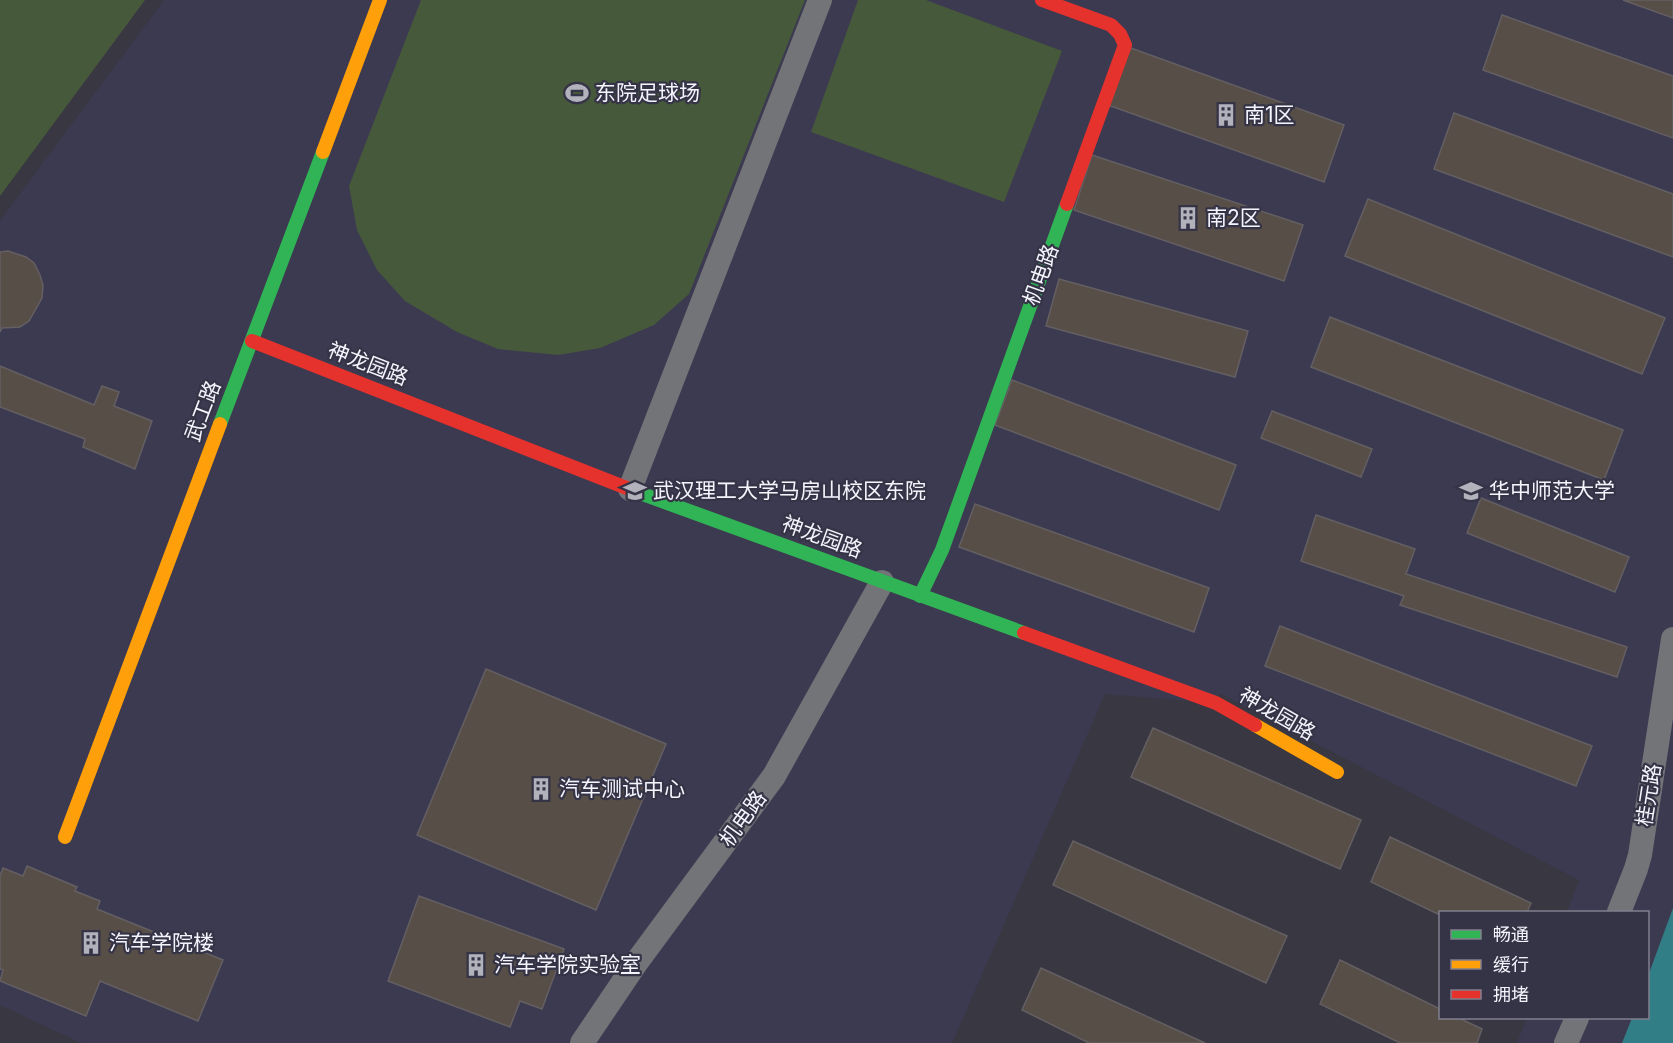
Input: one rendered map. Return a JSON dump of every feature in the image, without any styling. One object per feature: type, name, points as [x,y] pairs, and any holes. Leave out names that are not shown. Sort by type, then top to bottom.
[{"type":"street","name":"武工路","points":[[65,837],[380,0]]},
{"type":"street","points":[[630,489],[820,0]]},
{"type":"street","name":"机电路","points":[[920,596],[942,550],[1125,45],[1120,34],[1111,26],[1042,0]]},
{"type":"street","name":"神龙园路","points":[[252,341],[630,489],[1216,703],[1337,772]]},
{"type":"street","name":"机电路","points":[[582,1043],[636,963],[774,776],[882,582]]},
{"type":"street","name":"桂元路","points":[[1619,911],[1640,855],[1673,639]]},
{"type":"street","points":[[1566,1043],[1576,1019]]},
{"type":"shaded area","name":"武汉理工大学马房山校区东院","points":[[164,0],[1673,0],[1673,1043],[1517,1043],[1527,1019],[1649,1019],[1649,911],[1567,911],[1579,880],[1219,693],[1216,703],[1105,694],[952,1043],[81,1043],[0,1005],[0,221]]},
{"type":"green space","points":[[0,0],[145,0],[0,196]]},
{"type":"green space","name":"东院足球场","points":[[421,0],[805,0],[689,294],[654,325],[600,348],[558,355],[498,349],[457,332],[405,301],[377,270],[357,230],[349,186]]},
{"type":"green space","points":[[858,0],[926,0],[1062,51],[1004,202],[811,132]]},
{"type":"water","points":[[1673,908],[1673,1043],[1622,1043],[1632,1019],[1649,1019],[1649,973]]},
{"type":"building","points":[[1623,0],[1673,0],[1673,18]]},
{"type":"building","points":[[1502,15],[1673,76],[1673,138],[1483,70]]},
{"type":"building","name":"南1区","points":[[1128,47],[1344,125],[1324,182],[1108,105]]},
{"type":"building","points":[[1454,113],[1673,194],[1673,257],[1434,169]]},
{"type":"building","name":"南2区","points":[[1092,155],[1303,225],[1284,281],[1074,210]]},
{"type":"building","points":[[1368,199],[1665,318],[1642,374],[1345,256]]},
{"type":"building","points":[[8,251],[26,257],[34,263],[43,285],[42,298],[29,321],[20,327],[2,328],[0,332],[0,252]]},
{"type":"building","points":[[1059,279],[1248,331],[1235,377],[1046,326]]},
{"type":"building","points":[[1330,317],[1623,430],[1604,480],[1311,367]]},
{"type":"building","points":[[0,366],[94,405],[102,386],[119,392],[114,406],[152,421],[135,469],[83,447],[85,439],[0,407]]},
{"type":"building","points":[[1012,380],[1236,465],[1219,510],[995,425]]},
{"type":"building","points":[[1272,411],[1372,449],[1361,477],[1261,438]]},
{"type":"building","points":[[1481,498],[1629,557],[1615,592],[1467,533]]},
{"type":"building","points":[[975,504],[1209,588],[1194,632],[959,547]]},
{"type":"building","points":[[1316,515],[1415,549],[1406,574],[1627,647],[1617,677],[1400,605],[1404,596],[1301,561]]},
{"type":"building","points":[[1280,626],[1592,746],[1576,786],[1265,666]]},
{"type":"building","name":"汽车测试中心","points":[[486,669],[666,744],[596,910],[417,835]]},
{"type":"building","points":[[1153,728],[1361,820],[1340,869],[1131,777]]},
{"type":"building","points":[[1390,837],[1531,903],[1527,911],[1439,911],[1439,915],[1371,882]]},
{"type":"building","points":[[1073,841],[1287,936],[1266,983],[1053,885]]},
{"type":"building","name":"汽车学院楼","points":[[27,866],[77,887],[75,891],[100,901],[97,909],[223,960],[198,1021],[100,981],[86,1016],[0,981],[3,970],[0,969],[0,876],[3,868],[23,876]]},
{"type":"building","name":"汽车学院实验室","points":[[419,896],[564,949],[542,1009],[520,1001],[510,1027],[388,981]]},
{"type":"building","points":[[1340,960],[1439,1009],[1439,1019],[1461,1019],[1482,1029],[1477,1043],[1400,1043],[1320,1004]]},
{"type":"building","points":[[1041,968],[1205,1043],[1089,1043],[1022,1010]]},
{"type":"traffic: fast","points":[[220,424],[323,152]]},
{"type":"traffic: fast","points":[[920,596],[942,550],[1067,204]]},
{"type":"traffic: fast","points":[[637,492],[1024,633]]},
{"type":"traffic: slow","points":[[323,152],[380,0]]},
{"type":"traffic: slow","points":[[65,837],[220,424]]},
{"type":"traffic: slow","points":[[1255,725],[1337,772]]},
{"type":"traffic: jam","points":[[1042,0],[1111,25],[1120,34],[1125,45],[1067,204]]},
{"type":"traffic: jam","points":[[252,341],[637,492]]},
{"type":"traffic: jam","points":[[1024,633],[1216,703],[1255,725]]},
{"type":"place","name":"东院足球场","points":[[577,93]]},
{"type":"place","name":"南1区","points":[[1226,115]]},
{"type":"place","name":"南2区","points":[[1188,218]]},
{"type":"place","name":"武汉理工大学马房山校区东院","points":[[635,491]]},
{"type":"place","name":"华中师范大学","points":[[1471,491]]},
{"type":"place","name":"汽车测试中心","points":[[541,789]]},
{"type":"place","name":"汽车学院楼","points":[[91,943]]},
{"type":"place","name":"汽车学院实验室","points":[[476,965]]}]
